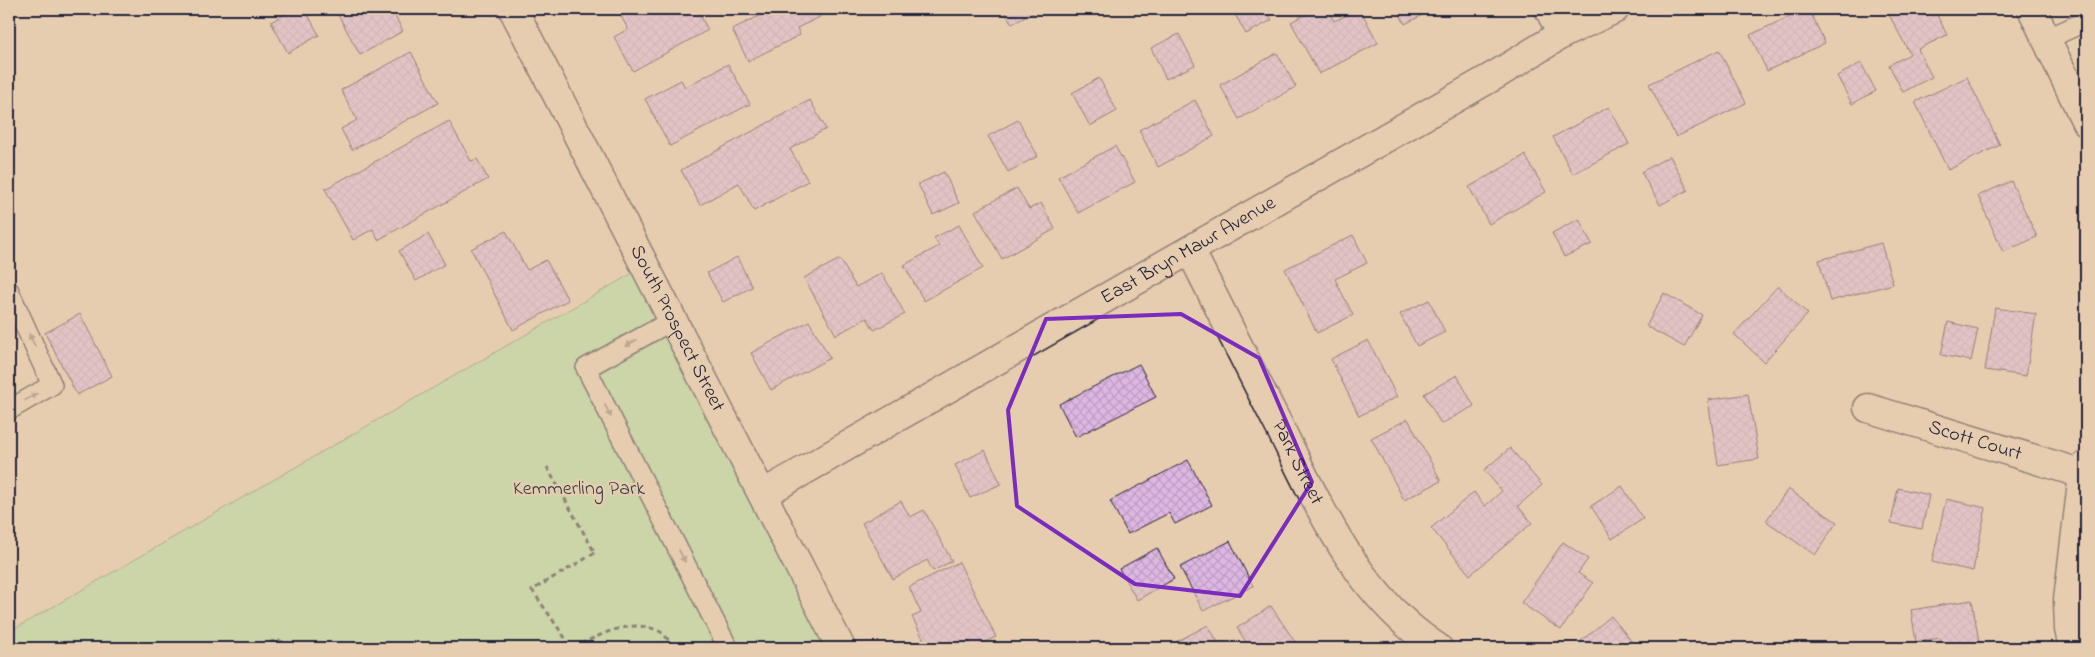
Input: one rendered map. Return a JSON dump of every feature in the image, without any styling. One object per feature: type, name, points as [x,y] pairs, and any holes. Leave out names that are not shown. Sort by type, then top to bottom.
[{"type":"street","name":"South Prospect Street","points":[[512,9],[841,648]]},
{"type":"street","points":[[1549,9],[1562,34]]},
{"type":"street","name":"East Bryn Mawr Avenue","points":[[763,494],[1499,73],[1562,34],[1615,9]]},
{"type":"street","points":[[2032,9],[2086,122]]},
{"type":"street","name":"Park Street","points":[[1190,250],[1330,528],[1359,574],[1407,624],[1438,648]]},
{"type":"street","name":"Scott Court","points":[[1868,408],[2085,470]]},
{"type":"street","points":[[2073,648],[2069,629],[2068,600],[2085,470]]},
{"type":"lane","points":[[2047,39],[2086,21]]},
{"type":"lane","points":[[9,291],[52,384],[9,410]]},
{"type":"lane","points":[[673,320],[586,368],[728,648]]},
{"type":"path","points":[[547,467],[595,553],[532,590],[572,648],[611,631],[625,627],[645,626],[660,632],[674,648]]},
{"type":"path","points":[[253,648],[278,640],[295,648]]},
{"type":"highlighted area","points":[[1181,314],[1259,358],[1312,482],[1240,596],[1135,584],[1017,506],[1008,410],[1046,319]]},
{"type":"green space","name":"Kemmerling Park","points":[[645,266],[839,648],[9,648],[9,632]]},
{"type":"building","points":[[294,9],[305,9],[319,35],[288,53],[271,22]]},
{"type":"building","points":[[335,9],[391,9],[403,31],[360,55]]},
{"type":"building","points":[[617,9],[697,9],[708,30],[633,71],[614,37],[628,29]]},
{"type":"building","points":[[774,9],[815,9],[820,17],[797,28],[800,35],[748,61],[732,29]]},
{"type":"building","points":[[1003,9],[1036,9],[1037,11],[1012,24]]},
{"type":"building","points":[[1232,9],[1266,9],[1272,20],[1246,34]]},
{"type":"building","points":[[1316,9],[1327,9],[1334,21],[1360,9],[1378,43],[1319,74],[1291,22]]},
{"type":"building","points":[[1397,9],[1434,9],[1405,24]]},
{"type":"building","points":[[1805,9],[1809,9],[1825,43],[1767,71],[1750,35]]},
{"type":"building","points":[[1886,9],[1934,9],[1947,35],[1918,49],[1932,77],[1903,92],[1889,65],[1910,54]]},
{"type":"building","points":[[1179,34],[1195,65],[1166,79],[1151,48]]},
{"type":"building","points":[[1719,50],[1746,103],[1676,137],[1649,84]]},
{"type":"building","points":[[411,52],[438,103],[352,150],[341,129],[357,120],[341,90]]},
{"type":"building","points":[[1277,53],[1296,87],[1239,119],[1220,85]]},
{"type":"building","points":[[1861,63],[1876,91],[1852,104],[1837,76]]},
{"type":"building","points":[[728,64],[750,104],[670,146],[645,99],[681,80],[685,87]]},
{"type":"building","points":[[1967,77],[2000,145],[1948,170],[1915,102]]},
{"type":"building","points":[[1099,78],[1117,111],[1090,126],[1072,93]]},
{"type":"building","points":[[810,100],[826,129],[790,149],[808,181],[754,211],[739,183],[700,205],[681,170]]},
{"type":"building","points":[[1195,100],[1214,136],[1158,167],[1139,130]]},
{"type":"building","points":[[1609,107],[1629,144],[1573,174],[1553,137]]},
{"type":"building","points":[[1018,120],[1038,156],[1008,172],[988,136]]},
{"type":"building","points":[[449,121],[471,161],[477,159],[488,179],[378,240],[373,229],[353,240],[325,189]]},
{"type":"building","points":[[1115,146],[1135,182],[1078,213],[1058,177]]},
{"type":"building","points":[[1525,155],[1546,192],[1489,224],[1469,187]]},
{"type":"building","points":[[1670,156],[1688,190],[1660,205],[1641,172]]},
{"type":"building","points":[[944,172],[959,203],[933,215],[918,184]]},
{"type":"building","points":[[2011,181],[2037,237],[2003,252],[1978,196]]},
{"type":"building","points":[[1017,188],[1029,209],[1041,203],[1055,229],[1002,259],[975,211]]},
{"type":"building","points":[[1579,219],[1592,244],[1564,257],[1552,233]]},
{"type":"building","points":[[959,225],[983,268],[924,301],[904,265],[939,246],[934,238]]},
{"type":"building","points":[[506,231],[527,270],[546,260],[568,300],[513,330],[471,249]]},
{"type":"building","points":[[428,234],[445,264],[416,281],[399,251]]},
{"type":"building","points":[[1353,235],[1367,263],[1335,279],[1353,315],[1317,333],[1285,269]]},
{"type":"building","points":[[1881,243],[1893,284],[1830,301],[1819,260]]},
{"type":"building","points":[[737,257],[752,287],[723,302],[707,273]]},
{"type":"building","points":[[840,259],[856,287],[882,273],[905,314],[874,330],[867,318],[836,335],[804,278]]},
{"type":"building","points":[[1778,286],[1808,314],[1764,362],[1734,334]]},
{"type":"building","points":[[1664,293],[1702,315],[1684,347],[1646,326]]},
{"type":"building","points":[[1429,300],[1445,332],[1417,346],[1400,314]]},
{"type":"building","points":[[1995,308],[2036,314],[2026,376],[1985,370]]},
{"type":"building","points":[[80,314],[112,376],[77,395],[45,333]]},
{"type":"building","points":[[809,321],[830,358],[771,390],[751,353]]},
{"type":"building","points":[[1948,322],[1978,329],[1971,361],[1941,355]]},
{"type":"building","points":[[1368,340],[1397,397],[1359,416],[1331,359]]},
{"type":"building","points":[[1139,364],[1156,397],[1076,437],[1059,404]]},
{"type":"building","points":[[1457,375],[1474,406],[1441,424],[1424,394]]},
{"type":"building","points":[[1748,394],[1759,459],[1718,465],[1708,400]]},
{"type":"building","points":[[1408,419],[1441,481],[1404,500],[1371,438]]},
{"type":"building","points":[[1510,448],[1542,485],[1518,506],[1532,523],[1470,575],[1431,528],[1474,492],[1485,506],[1502,491],[1484,470]]},
{"type":"building","points":[[985,450],[1001,484],[970,498],[955,465]]},
{"type":"building","points":[[1188,460],[1212,505],[1175,524],[1169,513],[1128,534],[1110,501]]},
{"type":"building","points":[[1622,486],[1643,519],[1612,539],[1591,506]]},
{"type":"building","points":[[1898,488],[1929,495],[1922,529],[1891,523]]},
{"type":"building","points":[[1788,489],[1837,522],[1815,555],[1766,521]]},
{"type":"building","points":[[1946,499],[1986,508],[1973,571],[1932,562]]},
{"type":"building","points":[[901,501],[910,517],[924,510],[952,561],[933,571],[927,560],[893,579],[862,523]]},
{"type":"building","points":[[1230,541],[1253,586],[1203,611],[1180,567]]},
{"type":"building","points":[[1563,542],[1588,559],[1578,573],[1593,583],[1561,630],[1521,603]]},
{"type":"building","points":[[1157,548],[1174,579],[1137,600],[1119,569]]},
{"type":"building","points":[[959,562],[996,637],[972,648],[969,642],[957,648],[928,648],[912,617],[921,613],[909,587]]},
{"type":"building","points":[[1972,600],[1980,648],[1941,648],[1940,638],[1916,642],[1911,610]]},
{"type":"building","points":[[1271,606],[1299,648],[1250,648],[1237,628]]},
{"type":"building","points":[[1611,616],[1637,648],[1586,648],[1581,641]]},
{"type":"building","points":[[1208,625],[1221,648],[1180,648],[1176,642]]}]
